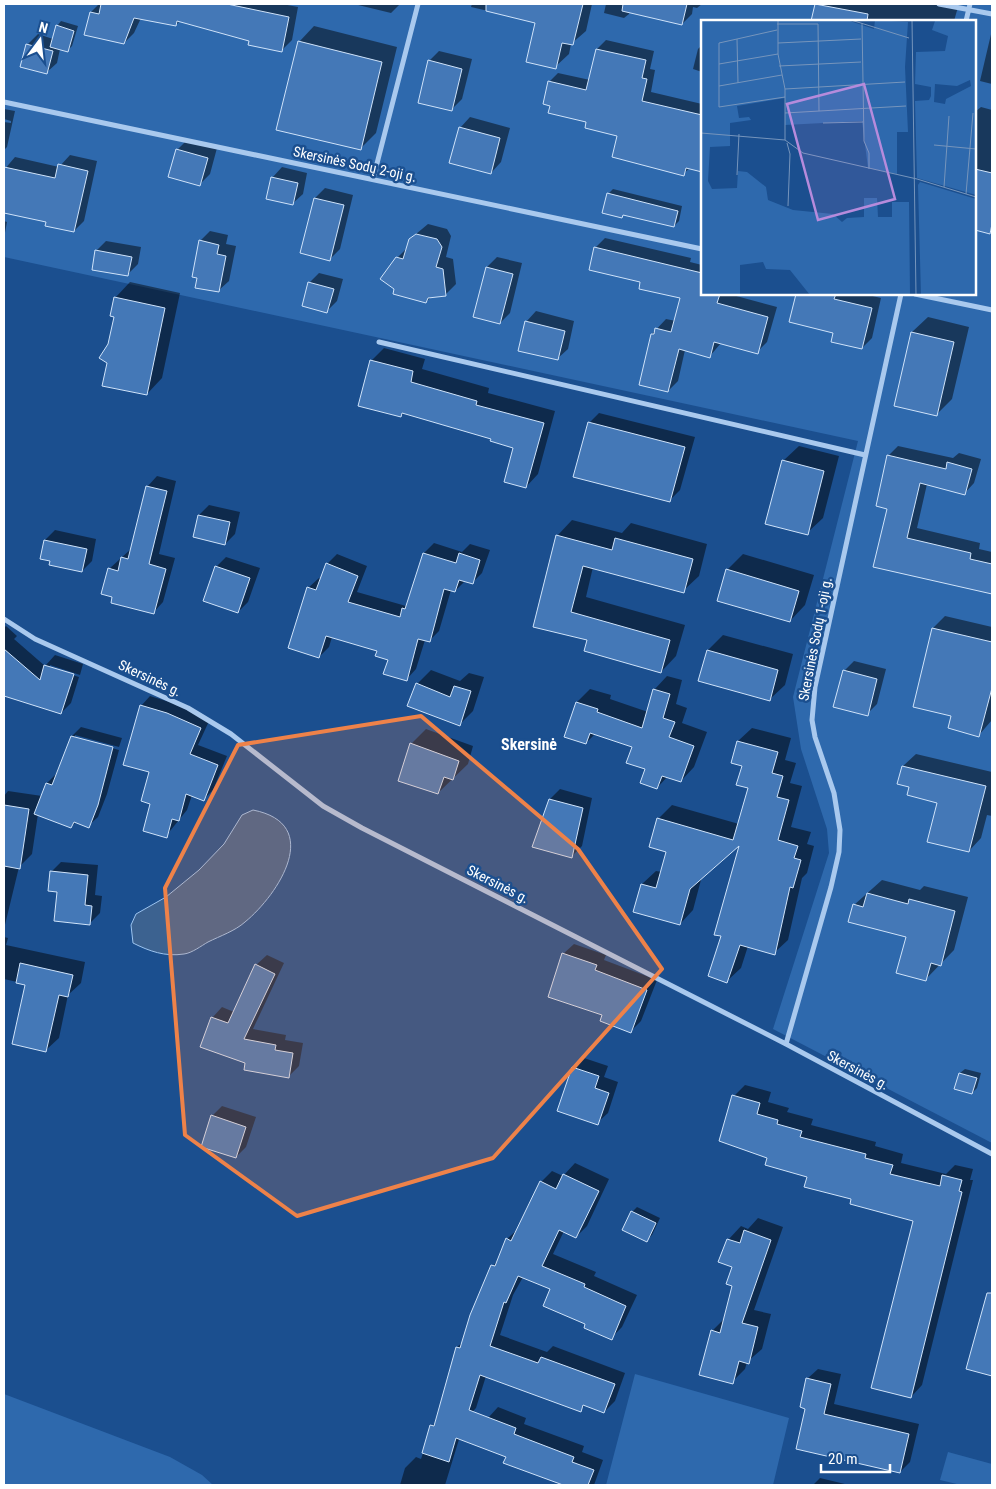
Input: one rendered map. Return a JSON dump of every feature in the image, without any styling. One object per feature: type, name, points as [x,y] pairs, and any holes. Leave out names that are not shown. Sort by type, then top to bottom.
[{"type":"street","points":[[373,179],[418,4]]},
{"type":"street","points":[[939,4],[992,14]]},
{"type":"street","points":[[966,20],[970,4]]},
{"type":"street","name":"Skersinės Sodų 2-oji g.","points":[[4,102],[701,249]]},
{"type":"street","name":"Skersinės Sodų 1-oji g.","points":[[786,1044],[831,888],[839,852],[840,830],[834,793],[812,720],[815,687],[901,295]]},
{"type":"street","points":[[920,295],[992,310]]},
{"type":"street","points":[[378,342],[865,455]]},
{"type":"street","name":"Skersinės g.","points":[[4,619],[35,639],[188,708],[231,734],[324,806],[362,828],[786,1044],[992,1154]]},
{"type":"highlighted area","points":[[421,716],[578,849],[662,969],[493,1158],[297,1216],[185,1135],[165,888],[238,745]]},
{"type":"shaded area","points":[[4,4],[992,4],[992,1143],[773,1029],[829,853],[827,829],[801,749],[793,697],[858,441],[4,257]]},
{"type":"shaded area","points":[[253,810],[274,818],[286,829],[291,844],[288,861],[281,878],[271,895],[258,910],[237,928],[187,953],[177,955],[164,954],[151,951],[133,943],[131,925],[136,914],[166,897],[199,870],[224,844],[242,815]]},
{"type":"shaded area","points":[[635,1374],[789,1418],[773,1485],[606,1485]]},
{"type":"shaded area","points":[[4,1394],[170,1457],[202,1475],[213,1485],[4,1485]]},
{"type":"shaded area","points":[[948,1452],[992,1464],[992,1485],[961,1485],[940,1480]]},
{"type":"building","points":[[101,4],[227,4],[289,17],[282,52],[248,45],[249,41],[177,21],[176,26],[134,18],[124,44],[84,35],[90,12],[99,14]]},
{"type":"building","points":[[486,4],[583,4],[573,45],[562,43],[556,69],[526,62],[535,23],[486,11]]},
{"type":"building","points":[[623,4],[687,4],[682,25],[622,11]]},
{"type":"building","points":[[815,4],[868,14],[867,20],[811,20]]},
{"type":"building","points":[[56,25],[74,31],[68,52],[50,47]]},
{"type":"building","points":[[298,41],[382,62],[361,150],[276,130]]},
{"type":"building","points":[[26,44],[53,51],[47,74],[20,67]]},
{"type":"building","points":[[596,49],[646,60],[642,78],[647,79],[642,101],[701,115],[701,172],[686,168],[684,176],[612,157],[617,136],[585,128],[586,122],[548,113],[550,106],[543,104],[548,81],[586,90]]},
{"type":"building","points":[[428,60],[462,69],[452,111],[418,103]]},
{"type":"building","points":[[459,127],[500,138],[491,174],[449,163]]},
{"type":"building","points":[[176,149],[208,158],[200,186],[168,177]]},
{"type":"building","points":[[58,164],[88,171],[74,232],[45,226],[46,222],[4,213],[4,167],[55,178]]},
{"type":"building","points":[[976,169],[992,173],[992,224],[990,234],[976,230]]},
{"type":"building","points":[[271,177],[298,183],[293,205],[266,199]]},
{"type":"building","points":[[607,193],[678,211],[674,227],[623,215],[622,218],[602,213]]},
{"type":"building","points":[[314,198],[344,205],[330,261],[300,253]]},
{"type":"building","points":[[416,234],[437,239],[442,247],[436,267],[443,269],[446,296],[428,298],[426,303],[393,294],[394,289],[380,279],[396,257],[403,259],[409,239]]},
{"type":"building","points":[[199,240],[219,245],[217,254],[226,256],[219,292],[195,288],[197,278],[192,277]]},
{"type":"building","points":[[594,247],[701,273],[701,295],[720,295],[717,303],[768,317],[758,354],[714,342],[710,358],[679,349],[668,392],[639,385],[651,334],[654,334],[655,328],[671,332],[680,298],[639,289],[640,282],[589,270]]},
{"type":"building","points":[[95,250],[132,257],[128,276],[92,270]]},
{"type":"building","points":[[486,267],[513,274],[500,324],[473,317]]},
{"type":"building","points":[[308,282],[334,289],[327,313],[302,306]]},
{"type":"building","points":[[796,295],[836,295],[834,299],[872,308],[862,349],[831,342],[833,333],[789,322]]},
{"type":"building","points":[[114,297],[165,308],[147,395],[102,386],[107,363],[99,358],[108,344],[114,317],[110,316]]},
{"type":"building","points":[[525,321],[565,331],[558,360],[518,351]]},
{"type":"building","points":[[911,332],[954,342],[937,416],[894,406]]},
{"type":"building","points":[[370,360],[413,371],[411,382],[477,401],[476,405],[544,423],[526,488],[504,482],[513,448],[490,441],[491,439],[402,413],[401,417],[358,406]]},
{"type":"building","points":[[588,422],[685,447],[670,502],[573,477]]},
{"type":"building","points":[[887,455],[946,469],[947,462],[972,469],[965,495],[920,483],[907,538],[971,553],[970,559],[992,564],[992,594],[873,567],[887,509],[876,506]]},
{"type":"building","points":[[782,460],[824,471],[808,535],[765,524]]},
{"type":"building","points":[[146,486],[167,491],[149,564],[166,569],[154,614],[111,603],[112,597],[101,594],[108,568],[118,571],[121,557],[128,559]]},
{"type":"building","points":[[198,515],[230,522],[225,545],[193,537]]},
{"type":"building","points":[[556,535],[612,550],[615,538],[693,559],[684,593],[583,566],[571,612],[670,640],[661,673],[584,651],[587,640],[533,627]]},
{"type":"building","points":[[44,540],[87,549],[82,572],[49,565],[50,561],[40,559]]},
{"type":"building","points":[[423,553],[456,563],[459,553],[480,560],[473,584],[459,580],[455,592],[444,589],[430,642],[418,639],[407,681],[383,674],[388,660],[375,656],[377,651],[326,636],[319,658],[288,648],[307,587],[316,590],[326,563],[358,576],[348,602],[400,617],[402,608],[405,609]]},
{"type":"building","points":[[215,566],[250,578],[238,613],[203,601]]},
{"type":"building","points":[[726,569],[799,591],[790,622],[717,601]]},
{"type":"building","points":[[932,628],[992,642],[992,688],[979,737],[948,728],[951,716],[913,707]]},
{"type":"building","points":[[4,649],[40,680],[44,665],[74,674],[61,714],[4,696]]},
{"type":"building","points":[[707,650],[778,670],[770,701],[698,681]]},
{"type":"building","points":[[843,670],[877,679],[868,716],[833,707]]},
{"type":"building","points":[[416,683],[450,697],[454,686],[471,691],[460,726],[407,706]]},
{"type":"building","points":[[653,689],[670,694],[663,718],[675,722],[669,737],[694,746],[681,782],[662,776],[657,789],[640,783],[645,769],[626,763],[632,747],[590,733],[586,744],[564,737],[576,702],[598,709],[597,712],[642,728]]},
{"type":"building","points":[[140,705],[167,713],[201,728],[190,754],[218,765],[204,801],[186,794],[179,821],[172,819],[167,838],[143,831],[150,804],[141,801],[149,772],[123,765]]},
{"type":"building","points":[[71,736],[113,747],[98,805],[89,828],[74,822],[71,828],[34,814],[46,783],[52,785]]},
{"type":"building","points":[[737,741],[778,752],[772,773],[783,776],[777,797],[789,800],[778,840],[798,846],[794,858],[801,860],[793,888],[790,887],[775,955],[740,945],[727,983],[708,976],[721,936],[714,935],[739,846],[690,889],[680,925],[633,912],[641,884],[656,888],[666,852],[649,847],[657,818],[733,840],[748,788],[736,785],[742,766],[731,763]]},
{"type":"building","points":[[410,743],[459,761],[453,780],[444,777],[438,794],[398,781]]},
{"type":"building","points":[[902,766],[986,786],[969,852],[927,842],[937,803],[907,795],[909,787],[897,784]]},
{"type":"building","points":[[549,799],[583,808],[572,858],[532,847]]},
{"type":"building","points":[[4,805],[29,809],[20,869],[4,866]]},
{"type":"building","points":[[50,871],[88,875],[85,905],[92,906],[90,925],[54,921],[57,892],[48,891]]},
{"type":"building","points":[[867,893],[908,904],[909,899],[955,911],[941,966],[931,963],[926,981],[896,973],[906,937],[848,922],[853,904],[863,907]]},
{"type":"building","points":[[562,953],[597,965],[595,970],[647,990],[631,1033],[600,1021],[602,1015],[548,997]]},
{"type":"building","points":[[20,963],[73,975],[68,997],[59,995],[46,1052],[12,1044],[25,985],[16,983]]},
{"type":"building","points":[[255,964],[275,974],[244,1039],[276,1045],[275,1050],[293,1053],[289,1078],[244,1070],[245,1063],[200,1047],[211,1017],[228,1023]]},
{"type":"building","points":[[572,1067],[599,1076],[595,1088],[609,1093],[598,1125],[557,1111]]},
{"type":"building","points":[[959,1073],[977,1078],[972,1094],[954,1089]]},
{"type":"building","points":[[732,1095],[760,1103],[757,1114],[778,1120],[777,1124],[802,1131],[800,1137],[866,1154],[865,1158],[893,1165],[890,1174],[940,1186],[942,1175],[962,1180],[959,1191],[962,1192],[911,1398],[871,1388],[913,1221],[850,1204],[851,1199],[804,1187],[807,1177],[765,1165],[767,1158],[719,1141]]},
{"type":"building","points":[[211,1115],[246,1127],[236,1158],[201,1147]]},
{"type":"building","points":[[563,1174],[599,1191],[576,1238],[559,1230],[542,1266],[585,1284],[584,1287],[626,1306],[612,1340],[584,1328],[585,1324],[543,1306],[550,1289],[518,1276],[506,1303],[504,1302],[490,1346],[538,1363],[541,1357],[615,1384],[604,1413],[583,1405],[581,1412],[480,1375],[469,1410],[516,1428],[514,1434],[574,1457],[572,1462],[594,1470],[588,1485],[563,1485],[503,1463],[506,1457],[456,1438],[449,1462],[422,1453],[430,1425],[434,1426],[456,1347],[460,1348],[470,1315],[491,1265],[495,1266],[506,1238],[511,1241],[540,1181],[556,1189]]},
{"type":"building","points":[[631,1211],[656,1223],[647,1242],[622,1230]]},
{"type":"building","points":[[744,1230],[771,1240],[742,1323],[758,1327],[749,1364],[739,1361],[733,1384],[699,1375],[711,1330],[720,1333],[732,1286],[726,1284],[732,1267],[718,1262],[727,1239],[740,1243]]},
{"type":"building","points":[[987,1293],[992,1293],[992,1376],[966,1369]]},
{"type":"building","points":[[806,1378],[831,1384],[824,1414],[909,1434],[900,1473],[796,1449],[805,1409],[800,1407]]},
{"type":"district","name":"Skersinė","points":[[529,744]]}]
